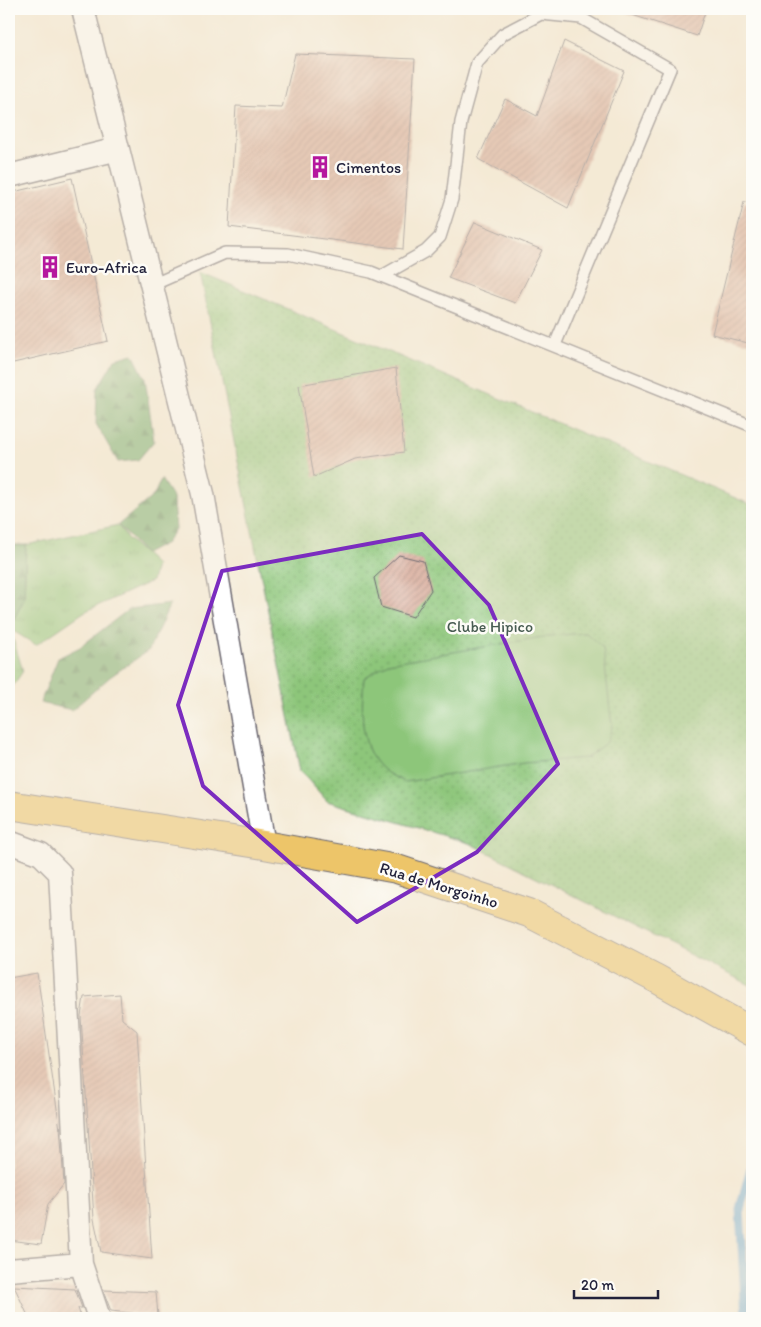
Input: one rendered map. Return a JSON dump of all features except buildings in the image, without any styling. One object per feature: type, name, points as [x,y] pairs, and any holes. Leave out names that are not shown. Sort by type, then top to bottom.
[{"type":"main road","name":"Rua de Morgoinho","points":[[9,805],[264,845],[397,869],[529,913],[658,979],[752,1032]]},
{"type":"street","points":[[83,9],[203,494],[264,845]]},
{"type":"street","points":[[9,176],[118,149]]},
{"type":"street","points":[[9,842],[41,854],[60,873],[81,1264],[99,1318]]},
{"type":"street","points":[[9,1270],[81,1264]]},
{"type":"lane","points":[[382,276],[426,251],[440,236],[452,199],[461,122],[477,63],[503,34],[542,14],[581,18],[670,69],[555,345]]},
{"type":"lane","points":[[152,284],[225,253],[288,254],[382,276],[752,426]]},
{"type":"highlighted area","points":[[422,534],[489,605],[558,764],[477,852],[357,922],[203,786],[178,705],[222,571]]},
{"type":"green space","name":"Clube Hipico","points":[[200,272],[752,505],[752,986],[469,843],[327,801],[300,771]]},
{"type":"green space","points":[[133,354],[145,378],[154,441],[138,460],[118,462],[96,424],[97,389],[115,359]]},
{"type":"green space","points":[[161,479],[173,498],[175,529],[166,543],[145,554],[118,525],[154,495]]},
{"type":"green space","points":[[118,525],[127,538],[156,565],[152,581],[84,612],[36,645],[10,629],[23,671],[9,692],[9,629],[24,599],[26,545]]},
{"type":"green space","points":[[9,545],[26,545],[24,599],[9,629]]},
{"type":"green space","points":[[170,604],[149,650],[110,677],[72,710],[40,703],[58,658],[80,647],[129,609]]},
{"type":"green space","points":[[586,633],[603,648],[612,727],[607,742],[586,758],[524,763],[405,782],[383,770],[368,749],[362,713],[364,678],[388,663],[549,636]]},
{"type":"waterway","points":[[746,1318],[740,1209],[752,1164]]},
{"type":"place","name":"Cimentos","points":[[320,167]]},
{"type":"place","name":"Euro-Africa","points":[[50,267]]}]
